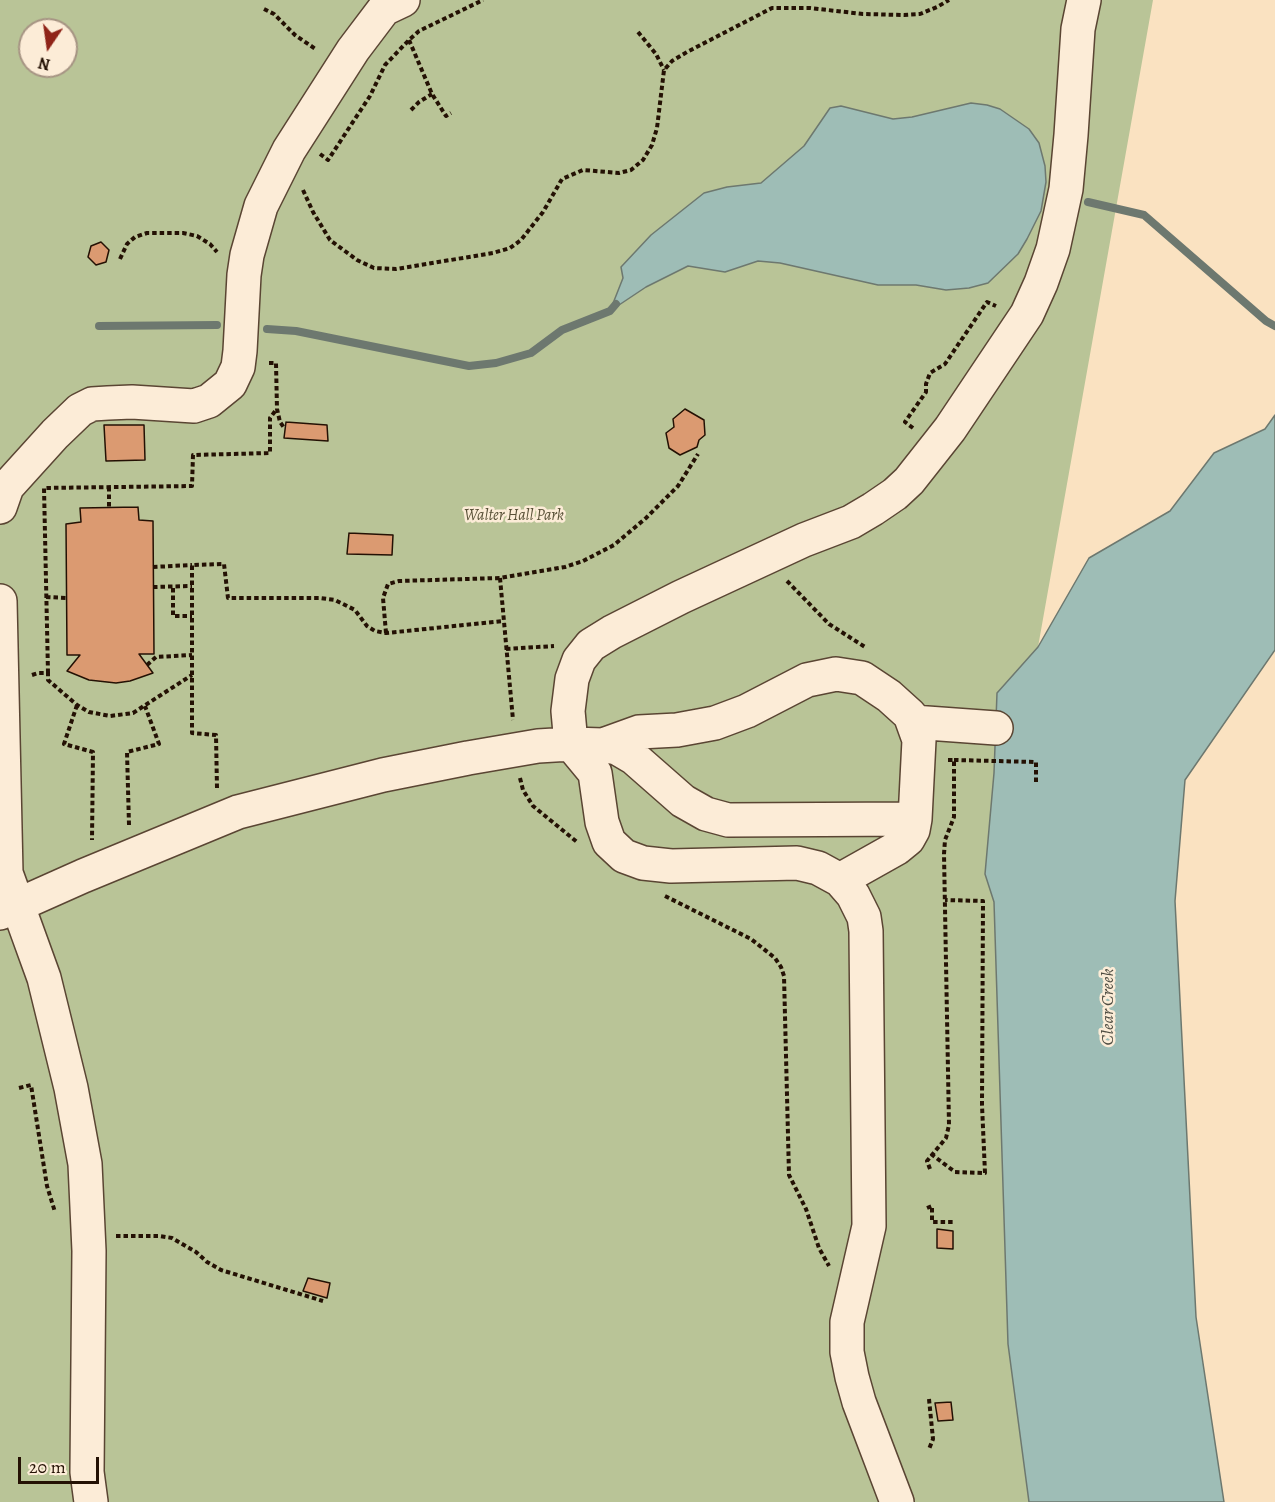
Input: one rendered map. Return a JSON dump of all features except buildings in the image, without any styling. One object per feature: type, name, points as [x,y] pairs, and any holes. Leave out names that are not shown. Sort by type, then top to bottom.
[{"type":"lane","points":[[0,507],[7,487],[26,465],[69,419],[92,404],[132,402],[194,406],[209,401],[230,384],[238,368],[246,267],[253,230],[277,171],[342,66],[371,25],[384,9],[403,0]]},
{"type":"lane","points":[[897,1502],[859,1402],[848,1352],[847,1322],[869,1226],[864,917],[853,895],[840,880],[818,868],[797,863],[671,866],[642,863],[624,856],[609,842],[602,822],[595,773],[587,744],[569,699],[568,657],[579,660],[591,645],[612,632],[804,540],[851,522],[895,494],[909,481],[945,435],[1027,314],[1041,283],[1053,249],[1066,189],[1078,29],[1084,0]]},
{"type":"lane","points":[[0,601],[6,873],[9,910],[44,978],[71,1088],[85,1164],[89,1238],[87,1472],[91,1502]]},
{"type":"lane","points":[[9,910],[83,876],[238,812],[383,775],[515,750],[587,744],[639,732],[677,730],[715,723],[747,711],[807,680],[836,674],[862,678],[889,696],[910,715],[916,731],[913,830],[902,843],[840,880]]},
{"type":"lane","points":[[916,731],[995,736]]},
{"type":"lane","points":[[587,744],[617,748],[634,758],[682,801],[706,814],[728,820],[915,819]]},
{"type":"path","points":[[314,150],[328,160],[370,96],[385,65],[409,40],[419,32],[483,0]]},
{"type":"path","points":[[664,70],[672,61],[772,8],[799,7],[862,14],[904,15],[920,14],[949,0]]},
{"type":"path","points":[[264,9],[282,20],[295,35],[342,66]]},
{"type":"path","points":[[298,182],[330,240],[357,261],[374,268],[396,269],[419,266],[510,248],[521,240],[532,227],[555,194],[562,179],[583,170],[620,173],[631,170],[643,160],[652,145],[657,128],[664,70],[656,54],[638,32]]},
{"type":"path","points":[[409,40],[432,94],[446,116],[451,113]]},
{"type":"path","points":[[411,110],[432,94]]},
{"type":"path","points":[[120,259],[127,244],[135,237],[147,233],[183,233],[197,236],[210,244],[218,253],[219,263],[246,267]]},
{"type":"path","points":[[919,433],[905,422],[926,392],[930,374],[945,364],[987,302],[1001,309]]},
{"type":"path","points":[[267,363],[276,363],[277,409],[280,423],[285,429]]},
{"type":"path","points":[[192,675],[133,713],[110,716],[89,712],[77,705],[48,680],[44,488],[192,486],[193,455],[270,453],[270,418],[277,409]]},
{"type":"path","points":[[386,633],[383,598],[388,584],[399,581],[500,578],[565,567],[584,561],[614,545],[646,518],[678,486],[698,454]]},
{"type":"path","points":[[109,487],[109,507]]},
{"type":"path","points":[[153,567],[224,564],[228,598],[335,600],[355,610],[367,626],[375,631],[386,633],[504,621]]},
{"type":"path","points":[[192,565],[192,733],[216,735],[217,790],[215,796]]},
{"type":"path","points":[[500,578],[515,750],[523,790],[533,806],[580,844]]},
{"type":"path","points":[[153,587],[192,586]]},
{"type":"path","points":[[173,588],[173,616],[192,616]]},
{"type":"path","points":[[46,597],[67,598]]},
{"type":"path","points":[[506,649],[568,657]]},
{"type":"path","points":[[147,665],[156,657],[192,655]]},
{"type":"path","points":[[30,676],[48,672]]},
{"type":"path","points":[[77,705],[64,744],[93,752],[92,846]]},
{"type":"path","points":[[129,832],[127,752],[159,744],[145,706]]},
{"type":"path","points":[[954,760],[1036,762],[1036,782]]},
{"type":"path","points":[[664,896],[751,939],[775,958],[781,967],[784,976],[789,1175],[806,1209],[819,1248],[833,1273]]},
{"type":"path","points":[[931,1154],[955,1172],[985,1173],[982,1105],[983,901],[945,900]]},
{"type":"path","points":[[19,1088],[31,1085],[47,1186],[56,1217]]},
{"type":"path","points":[[927,1208],[932,1206],[932,1222],[955,1222]]},
{"type":"path","points":[[89,1238],[150,1235],[172,1238],[221,1270],[323,1301]]},
{"type":"path","points":[[929,1399],[933,1439],[929,1449]]},
{"type":"green space","name":"Walter Hall Park","points":[[0,0],[1153,0],[1038,647],[997,693],[994,773],[985,874],[994,902],[1008,1344],[1029,1502],[0,1502]]},
{"type":"water","points":[[971,103],[1000,109],[1029,129],[1039,143],[1045,166],[1046,182],[1041,211],[1018,254],[988,283],[969,288],[946,290],[916,285],[878,285],[780,263],[758,261],[725,272],[688,266],[646,287],[610,311],[623,278],[621,267],[651,235],[704,193],[727,187],[761,183],[804,146],[830,108],[841,106],[893,119],[912,117]]},
{"type":"water","name":"Clear Creek","points":[[1275,415],[1275,650],[1185,780],[1175,901],[1196,1317],[1224,1502],[1029,1502],[1008,1344],[994,902],[985,874],[994,773],[997,693],[1038,647],[1089,558],[1170,511],[1214,453],[1265,429]]},
{"type":"waterway","points":[[1088,202],[1144,215],[1266,321],[1275,326]]},
{"type":"waterway","points":[[267,329],[296,331],[469,366],[496,363],[531,353],[562,330],[610,311],[616,304]]},
{"type":"waterway","points":[[99,326],[217,325]]}]
